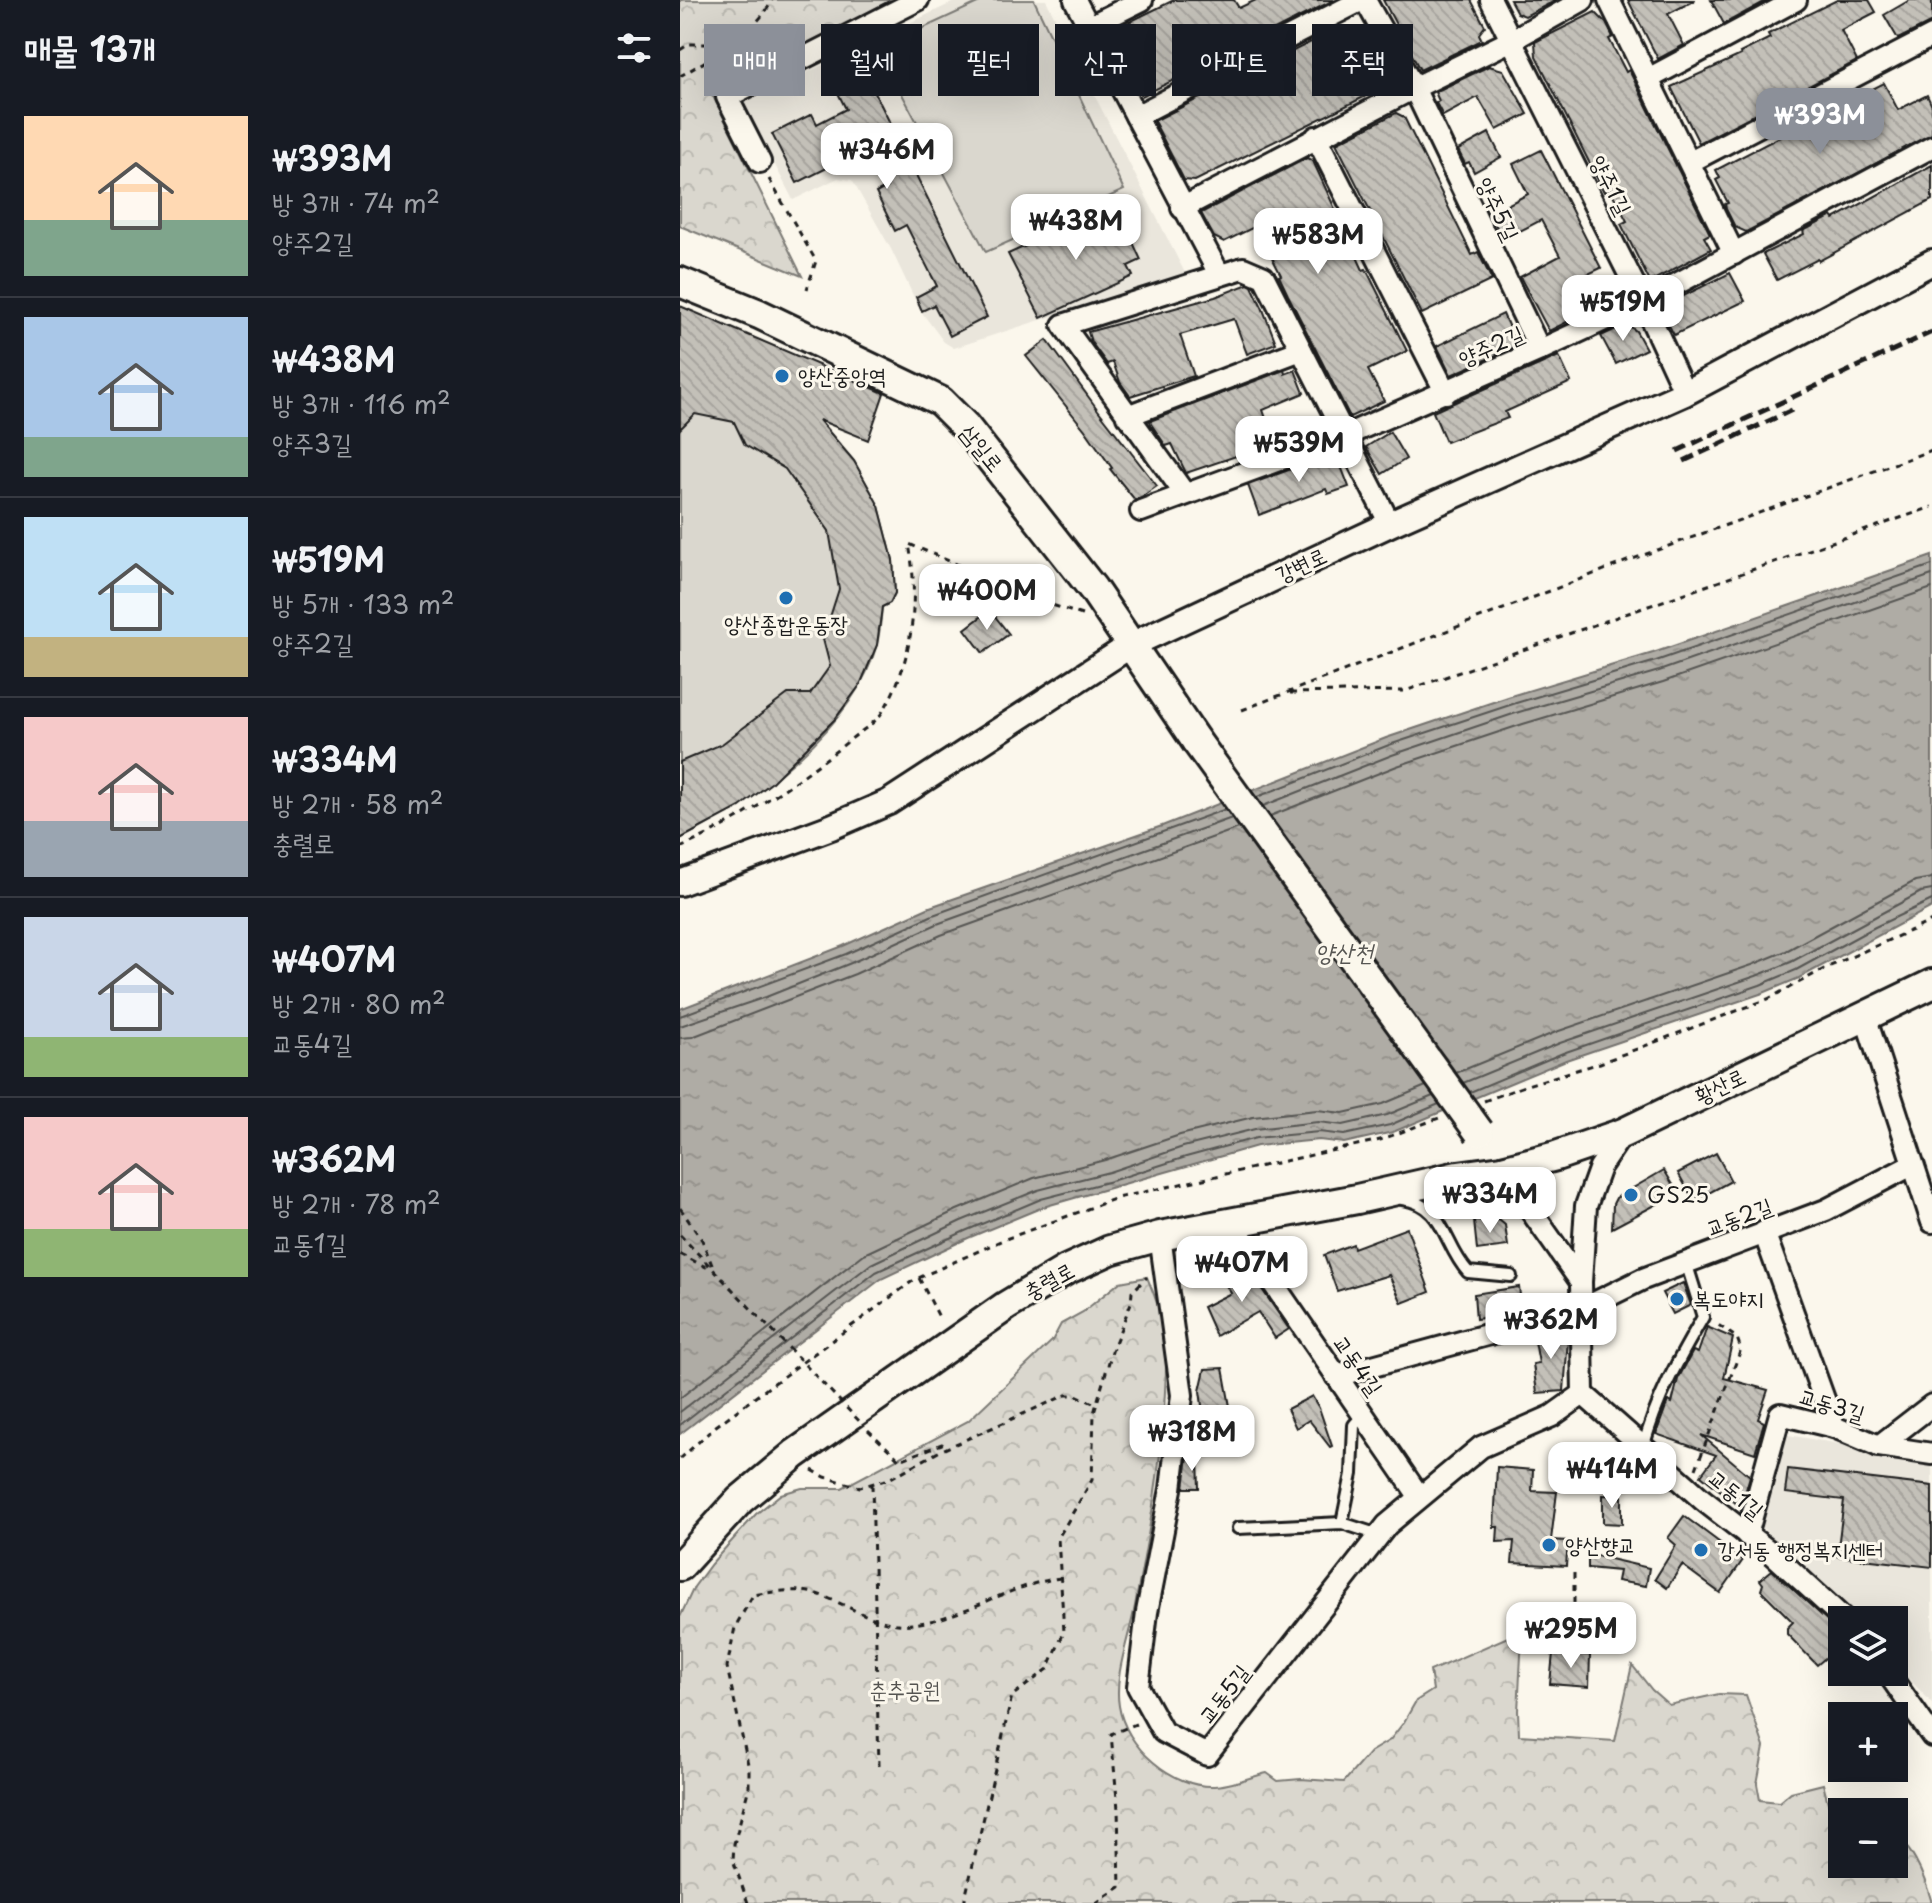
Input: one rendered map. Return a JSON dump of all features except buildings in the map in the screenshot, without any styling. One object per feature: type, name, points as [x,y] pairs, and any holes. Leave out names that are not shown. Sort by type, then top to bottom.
[{"type":"main road","name":"삼일로","points":[[680,282],[759,314],[940,401],[965,426],[1093,589],[1192,736],[1479,1132],[1502,1170]]},
{"type":"main road","name":"황산로","points":[[1502,1170],[1556,1156],[1623,1133],[1932,984]]},
{"type":"main road","name":"충렬로","points":[[680,1566],[740,1500],[795,1454],[1037,1286],[1110,1250],[1160,1236],[1502,1170]]},
{"type":"street","points":[[760,162],[727,97],[918,0]]},
{"type":"street","points":[[1075,0],[1087,24]]},
{"type":"street","points":[[1094,24],[1142,0]]},
{"type":"street","points":[[1136,116],[1364,0]]},
{"type":"street","name":"양주5길","points":[[1364,0],[1414,88],[1540,350]]},
{"type":"street","name":"양주1길","points":[[1491,0],[1643,302],[1685,393]]},
{"type":"street","points":[[1182,208],[1316,137],[1512,40],[1583,0]]},
{"type":"street","points":[[1609,0],[1734,254]]},
{"type":"street","points":[[1648,79],[1796,0]]},
{"type":"street","points":[[1690,162],[1932,36]]},
{"type":"street","points":[[1125,96],[1219,274]]},
{"type":"street","points":[[1316,137],[1446,393]]},
{"type":"street","name":"양주2길","points":[[1141,511],[1344,436],[1540,350],[1643,302],[1932,147]]},
{"type":"street","name":"강변로","points":[[680,883],[889,802],[1131,645],[1390,524],[1685,393],[1932,262]]},
{"type":"street","points":[[1185,494],[1063,325],[1243,268],[1264,277],[1390,524]]},
{"type":"street","points":[[1127,416],[1301,350]]},
{"type":"street","points":[[1865,1016],[1932,1222]]},
{"type":"street","points":[[1583,1394],[1581,1282],[1588,1197],[1600,1167],[1623,1133]]},
{"type":"street","name":"교동2길","points":[[1336,1376],[1582,1309],[1643,1279],[1826,1210],[1912,1165]]},
{"type":"street","points":[[1502,1170],[1581,1282]]},
{"type":"street","name":"교동4길","points":[[1231,1222],[1419,1496]]},
{"type":"street","points":[[1764,1232],[1834,1427]]},
{"type":"street","name":"교동5길","points":[[1160,1236],[1182,1395],[1171,1489],[1147,1612],[1138,1687],[1163,1732],[1207,1755],[1379,1535],[1419,1496],[1481,1447],[1552,1416],[1583,1394]]},
{"type":"street","name":"교동1길","points":[[1583,1394],[1830,1606]]},
{"type":"street","name":"교동3길","points":[[1747,1535],[1780,1414],[1834,1427],[1879,1446],[1932,1405]]},
{"type":"street","points":[[1879,1446],[1932,1454]]},
{"type":"street","points":[[1897,1686],[1932,1736]]},
{"type":"lane","points":[[1372,1195],[1419,1201],[1435,1214],[1459,1262],[1468,1272],[1511,1276]]},
{"type":"lane","points":[[1643,1448],[1652,1415],[1668,1377],[1703,1317],[1686,1262]]},
{"type":"lane","points":[[1342,1523],[1352,1474],[1354,1425],[1363,1415]]},
{"type":"lane","points":[[1238,1528],[1342,1523],[1379,1535]]},
{"type":"path","points":[[753,24],[766,13],[772,0]]},
{"type":"path","points":[[680,50],[689,44],[704,44]]},
{"type":"path","points":[[680,76],[704,60]]},
{"type":"path","points":[[760,162],[816,261],[807,289]]},
{"type":"path","points":[[1242,710],[1630,560],[1932,450]]},
{"type":"path","points":[[1286,693],[1405,691],[1932,507]]},
{"type":"path","points":[[680,848],[753,809],[882,714],[901,673],[913,618],[915,573],[909,544],[1092,620]]},
{"type":"path","points":[[946,560],[974,575]]},
{"type":"path","points":[[1483,1102],[1600,1063],[1768,999],[1826,968],[1932,921]]},
{"type":"path","points":[[680,1459],[716,1426],[919,1278],[1003,1240],[1117,1198],[1380,1140],[1439,1118]]},
{"type":"path","points":[[680,1208],[702,1240],[714,1270]]},
{"type":"path","points":[[680,1235],[896,1459],[942,1444],[948,1447]]},
{"type":"path","points":[[680,1254],[714,1270]]},
{"type":"path","points":[[964,1903],[1012,1696],[1048,1669],[1064,1632],[1058,1538],[1092,1480],[1096,1404],[1131,1303],[1132,1292],[1147,1277]]},
{"type":"path","points":[[919,1278],[940,1319]]},
{"type":"path","points":[[1695,1473],[1741,1349],[1737,1338],[1703,1317]]},
{"type":"path","points":[[795,1454],[808,1468],[825,1477],[860,1487],[889,1479],[948,1447],[1066,1395],[1076,1395],[1096,1404]]},
{"type":"path","points":[[870,1443],[876,1438]]},
{"type":"path","points":[[872,1484],[879,1766]]},
{"type":"path","points":[[1574,1567],[1574,1603]]},
{"type":"path","points":[[748,1903],[733,1860],[734,1844],[749,1787],[749,1769],[727,1667],[735,1627],[753,1595],[788,1590],[813,1593],[875,1619],[912,1624],[946,1617],[1034,1582],[1060,1578]]},
{"type":"path","points":[[1573,1618],[1573,1625]]},
{"type":"path","points":[[1096,1903],[1120,1887],[1118,1809],[1111,1734],[1154,1716]]},
{"type":"shaded area","points":[[958,0],[1046,0],[1058,24],[1055,24],[1055,96],[1095,96],[1185,273],[954,348],[944,342],[920,310],[891,249],[852,180],[838,178],[793,200],[743,103],[758,96],[805,96],[805,73],[821,66],[821,96],[922,96],[922,24],[908,24]]},
{"type":"shaded area","points":[[1788,1435],[1932,1460],[1932,1703],[1908,1678],[1908,1606],[1839,1606],[1755,1519]]},
{"type":"green space","points":[[680,0],[891,0],[846,24],[821,24],[821,38],[805,46],[805,24],[704,24],[704,96],[713,96],[802,276],[680,226]]},
{"type":"green space","points":[[984,0],[1034,0],[1055,44],[1055,96],[1079,96],[1124,190],[986,252],[903,96],[922,96],[922,29]]},
{"type":"green space","name":"양산종합운동장","points":[[680,359],[830,433],[854,461],[879,506],[893,560],[895,593],[890,603],[882,607],[877,644],[865,675],[824,733],[769,783],[709,824],[680,839]]},
{"type":"green space","name":"춘추공원","points":[[1147,1277],[1158,1304],[1164,1333],[1165,1396],[1159,1458],[1118,1695],[1123,1721],[1130,1736],[1153,1762],[1182,1780],[1198,1785],[1227,1785],[1267,1773],[1278,1781],[1344,1782],[1370,1752],[1390,1740],[1416,1701],[1433,1690],[1430,1671],[1510,1636],[1522,1637],[1519,1735],[1615,1741],[1632,1665],[1669,1705],[1719,1694],[1746,1695],[1764,1747],[1757,1784],[1760,1800],[1779,1802],[1791,1792],[1823,1784],[1828,1803],[1828,1878],[1908,1878],[1908,1850],[1918,1865],[1932,1903],[680,1903],[680,1617],[694,1587],[756,1514],[781,1494],[802,1488],[842,1488],[968,1421],[1052,1341],[1061,1324],[1083,1312],[1120,1282]]},
{"type":"water","name":"양산천","points":[[1932,556],[1932,907],[1799,978],[1566,1060],[1393,1132],[1344,1143],[1319,1140],[1257,1146],[1043,1207],[968,1238],[881,1279],[680,1434],[680,1009],[843,946],[930,907],[1162,826],[1386,738],[1653,653]]},
{"type":"railway","points":[[1677,451],[1932,332]]},
{"type":"railway","points":[[1684,461],[1792,410]]},
{"type":"place","name":"양산중앙역","points":[[782,376]]},
{"type":"place","name":"양산종합운동장","points":[[786,598]]},
{"type":"place","name":"GS25","points":[[1631,1195]]},
{"type":"place","name":"복도야지","points":[[1677,1299]]},
{"type":"place","name":"양산향교","points":[[1549,1545]]},
{"type":"place","name":"강서동 행정복지센터","points":[[1701,1550]]}]
